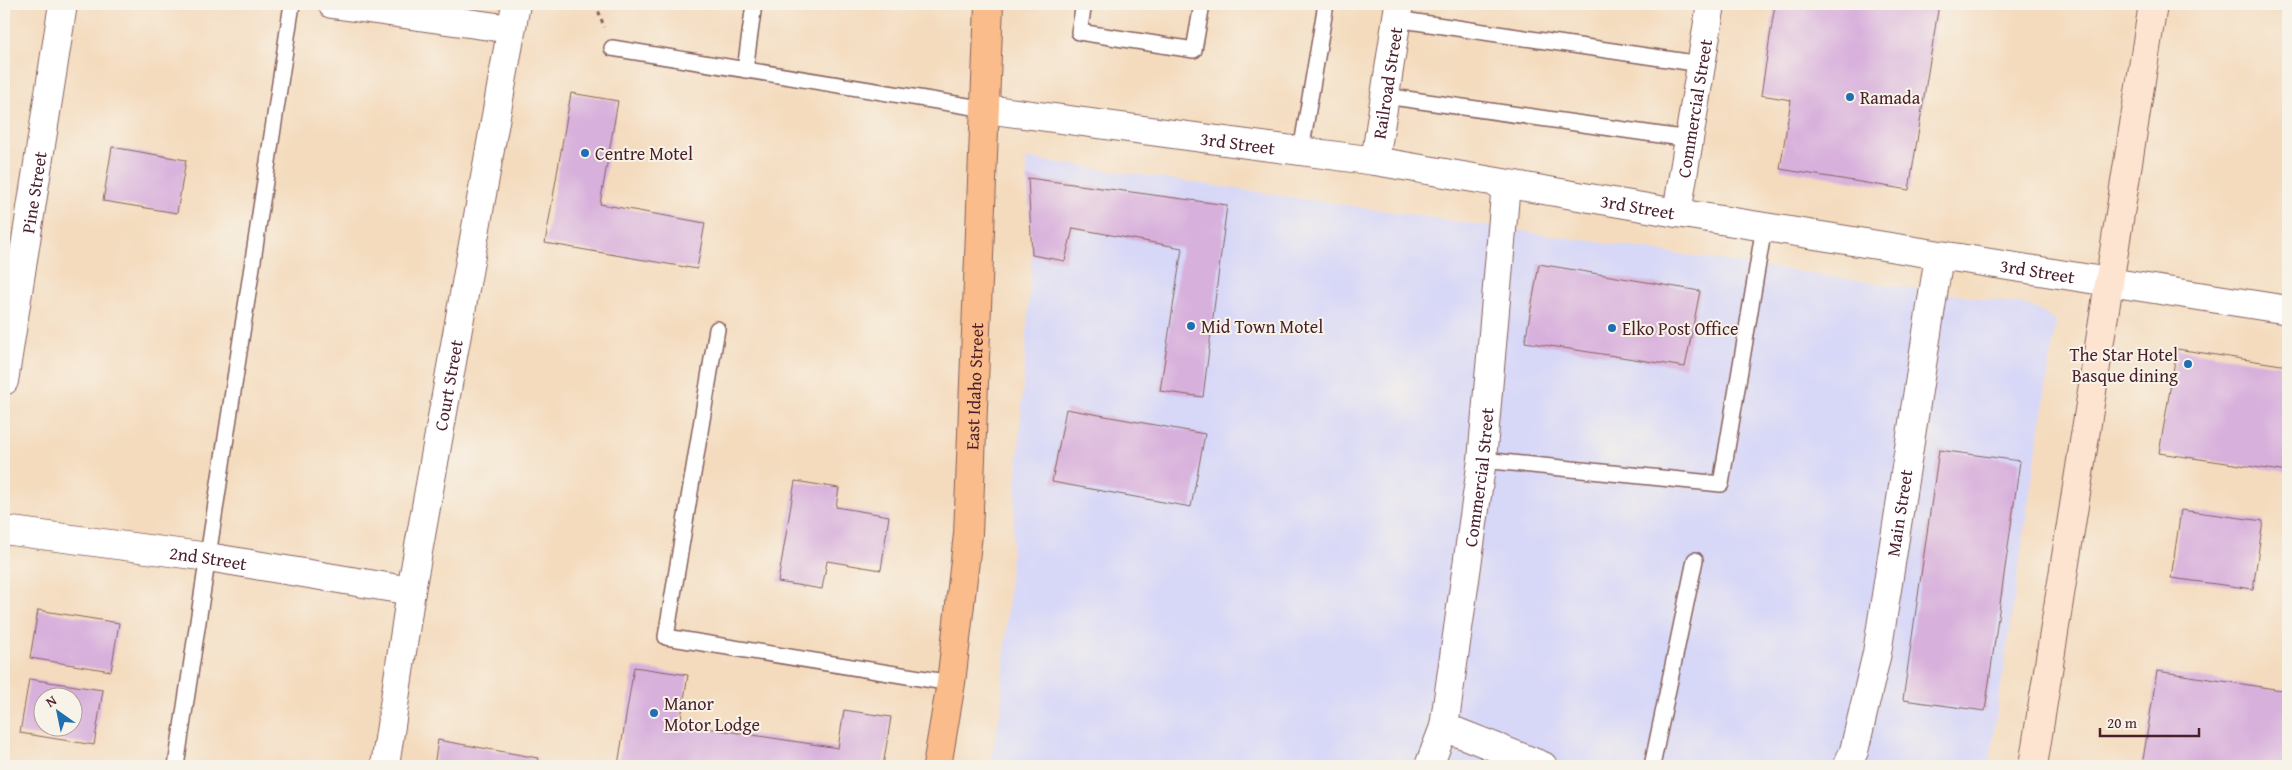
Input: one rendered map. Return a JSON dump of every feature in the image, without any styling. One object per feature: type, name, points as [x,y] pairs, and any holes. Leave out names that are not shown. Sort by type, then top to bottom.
[{"type":"main road","name":"East Idaho Street","points":[[937,766],[951,683],[968,534],[989,4]]},
{"type":"main road","points":[[2033,766],[2153,4]]},
{"type":"street","name":"Pine Street","points":[[4,381],[63,4]]},
{"type":"street","points":[[332,4],[514,16]]},
{"type":"street","name":"Commercial Street","points":[[1677,213],[1711,4]]},
{"type":"street","name":"Railroad Street","points":[[1375,162],[1398,11]]},
{"type":"street","name":"Court Street","points":[[385,766],[411,591],[514,16]]},
{"type":"street","name":"3rd Street","points":[[986,109],[1375,162],[1764,228],[2288,310]]},
{"type":"street","name":"Commercial Street","points":[[1429,766],[1444,727],[1482,460],[1506,184]]},
{"type":"street","name":"Main Street","points":[[1847,766],[1854,751],[1877,653],[1938,256]]},
{"type":"street","name":"2nd Street","points":[[4,530],[208,557],[411,591]]},
{"type":"street","points":[[1444,727],[1543,766]]},
{"type":"lane","points":[[176,766],[292,4]]},
{"type":"lane","points":[[745,70],[754,4]]},
{"type":"lane","points":[[1084,4],[1079,32],[1194,50],[1202,4]]},
{"type":"lane","points":[[1301,151],[1326,4]]},
{"type":"lane","points":[[1398,11],[1701,64]]},
{"type":"lane","points":[[612,48],[986,109]]},
{"type":"lane","points":[[1385,96],[1689,139]]},
{"type":"lane","points":[[1482,460],[1721,484],[1764,228]]},
{"type":"lane","points":[[717,329],[666,637],[951,683]]},
{"type":"lane","points":[[1652,766],[1695,560]]},
{"type":"shaded area","points":[[1026,158],[2031,306],[2056,321],[1989,766],[989,766],[1001,709],[1032,255]]},
{"type":"building","name":"Ramada","points":[[1775,4],[1939,4],[1909,190],[1780,169],[1791,100],[1761,95]]},
{"type":"building","name":"Centre Motel","points":[[571,93],[618,101],[600,204],[705,223],[697,269],[545,243]]},
{"type":"building","points":[[112,147],[186,160],[177,213],[103,201]]},
{"type":"building","name":"Mid Town Motel","points":[[1028,178],[1227,205],[1203,397],[1160,391],[1182,248],[1073,228],[1065,261],[1032,255]]},
{"type":"building","points":[[1539,264],[1700,291],[1685,367],[1525,342]]},
{"type":"building","points":[[2177,349],[2288,366],[2288,472],[2159,453]]},
{"type":"building","points":[[1066,409],[1205,434],[1191,507],[1052,482]]},
{"type":"building","points":[[1939,450],[2020,461],[1985,711],[1903,700]]},
{"type":"building","points":[[795,481],[839,488],[836,507],[889,516],[881,570],[827,561],[822,589],[778,582]]},
{"type":"building","points":[[2181,510],[2263,521],[2253,589],[2171,578]]},
{"type":"building","points":[[38,610],[119,623],[111,671],[30,658]]},
{"type":"building","name":"Manor Motor Lodge","points":[[634,667],[688,675],[680,724],[838,748],[844,710],[891,717],[883,766],[618,765]]},
{"type":"building","points":[[2157,671],[2288,691],[2288,731],[2283,766],[2142,766]]},
{"type":"building","points":[[29,679],[103,690],[94,745],[51,738],[82,738],[82,688],[32,688],[32,735],[20,733]]},
{"type":"building","points":[[438,740],[538,758],[536,766],[434,766]]},
{"type":"place","name":"Ramada","points":[[1850,97]]},
{"type":"place","name":"Centre Motel","points":[[585,153]]},
{"type":"place","name":"Mid Town Motel","points":[[1191,326]]},
{"type":"place","name":"Elko Post Office","points":[[1612,328]]},
{"type":"place","name":"The Star Hotel Basque dining","points":[[2188,364]]},
{"type":"place","name":"Manor Motor Lodge","points":[[654,713]]}]
